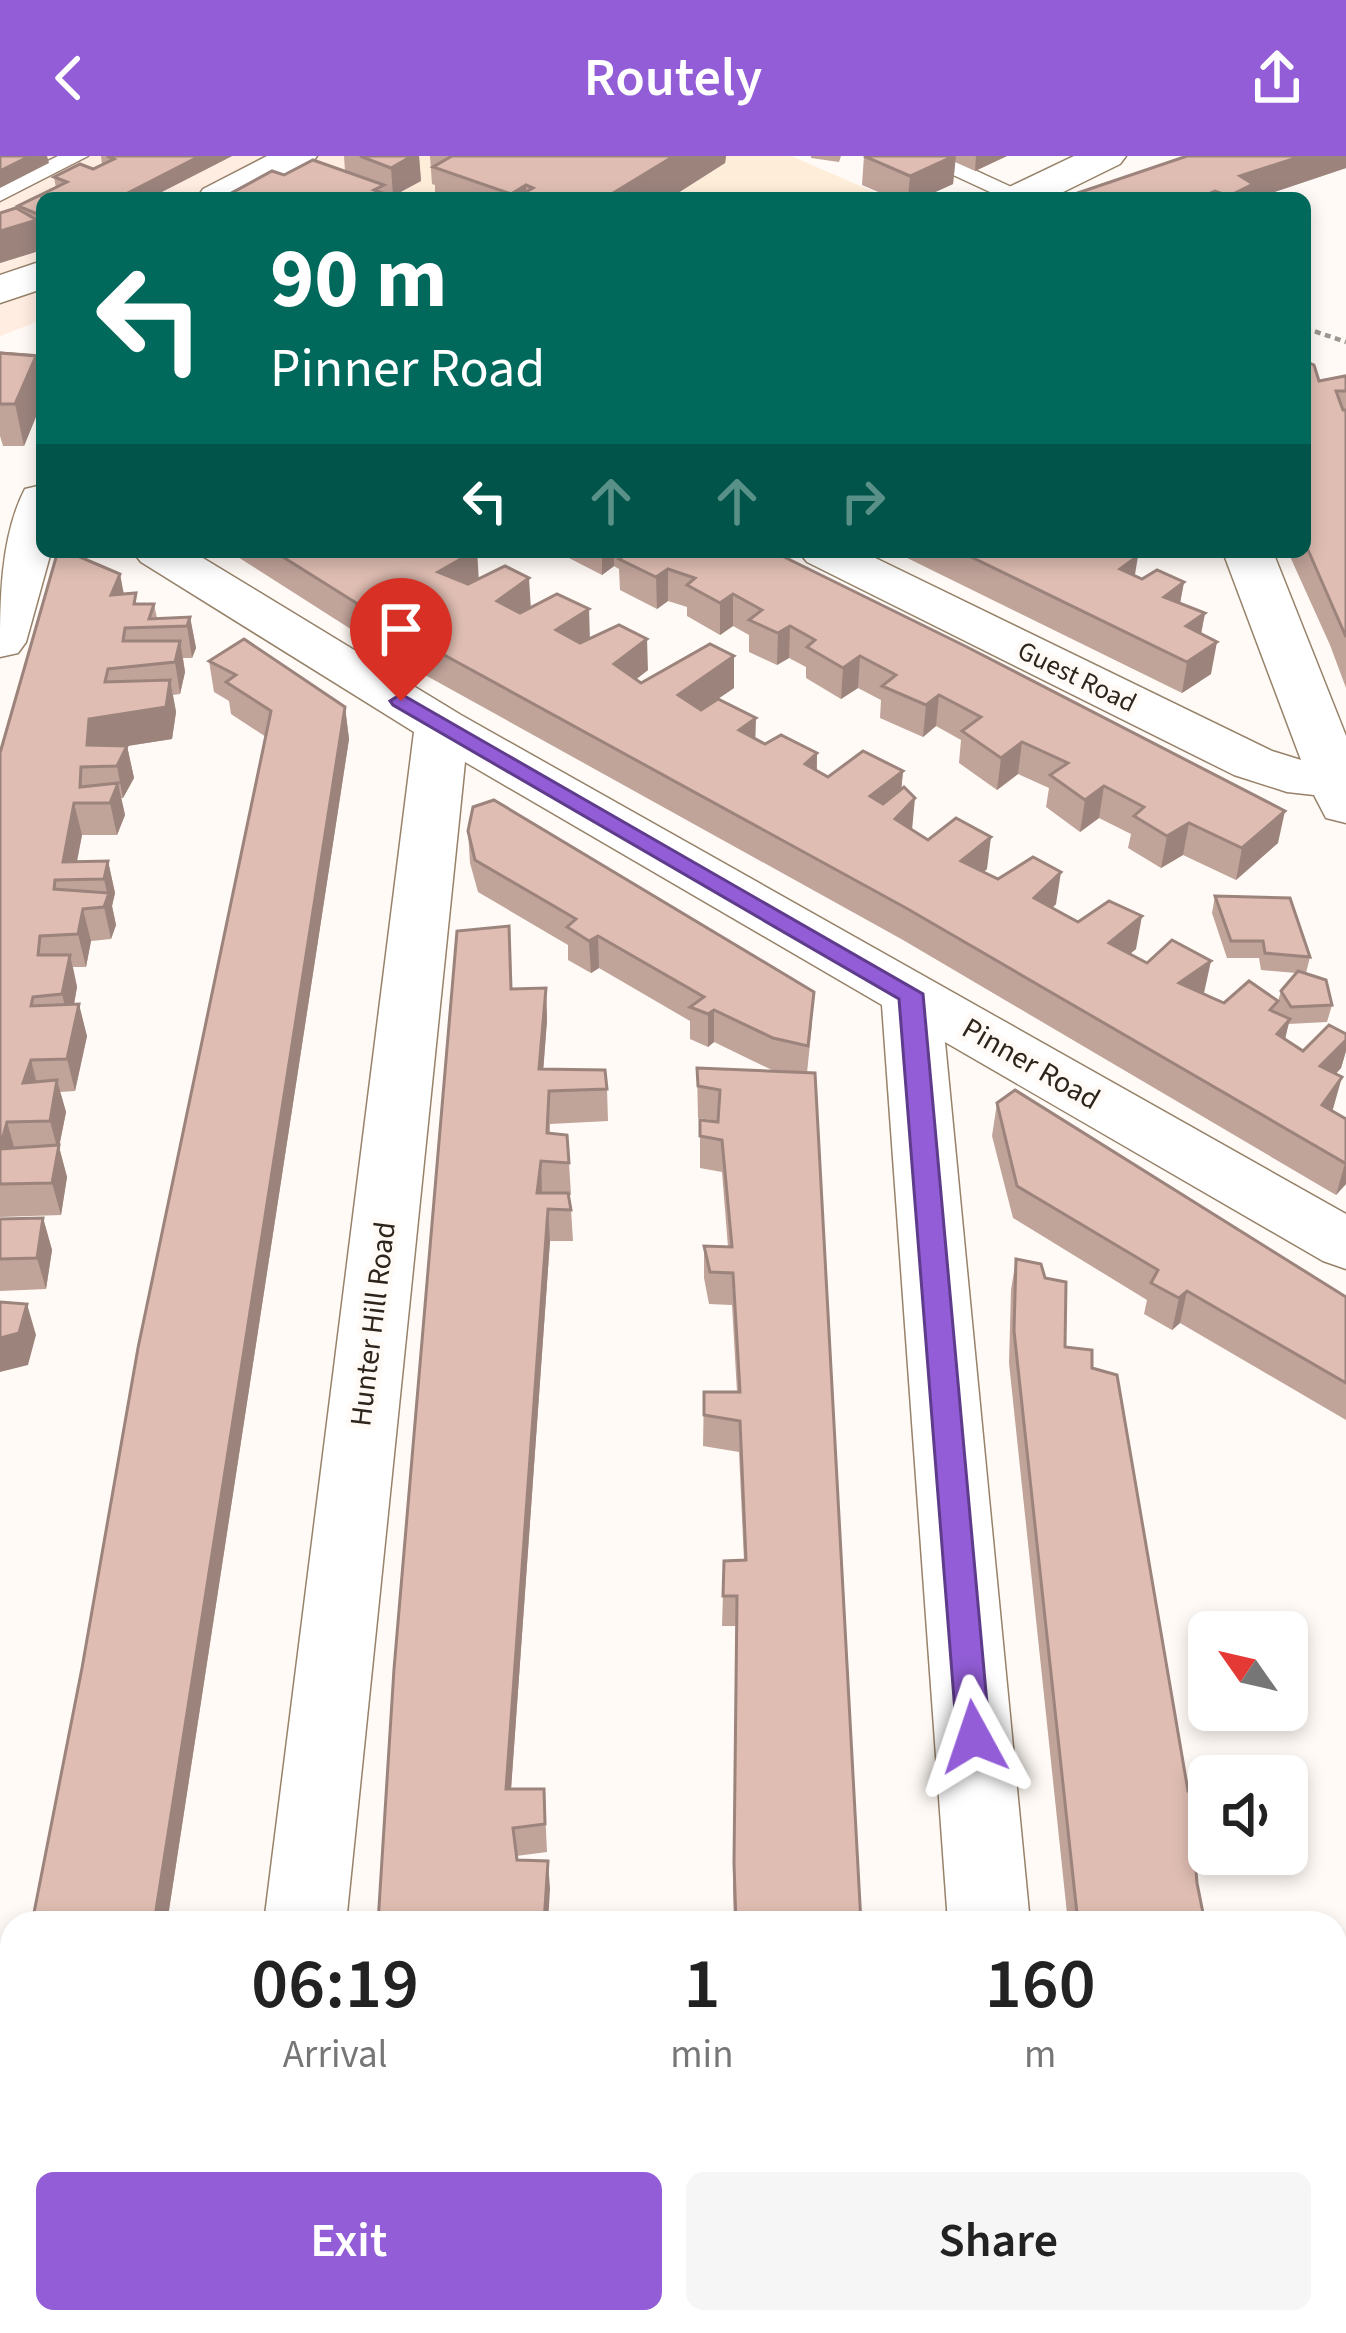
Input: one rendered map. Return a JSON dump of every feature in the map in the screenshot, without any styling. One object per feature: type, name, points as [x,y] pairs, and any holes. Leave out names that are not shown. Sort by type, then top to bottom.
[{"type":"street","points":[[228,192],[297,156]]},
{"type":"street","points":[[1030,192],[1106,156]]},
{"type":"street","points":[[0,290],[36,276]]},
{"type":"street","points":[[0,366],[36,369]]},
{"type":"street","points":[[0,642],[36,519]]},
{"type":"street","name":"Pinner Road","points":[[168,558],[442,726],[1346,1244]]},
{"type":"street","name":"Guest Road","points":[[836,558],[1253,764],[1341,793]]},
{"type":"street","points":[[1250,558],[1341,793]]},
{"type":"street","name":"Hunter Hill Road","points":[[306,1911],[442,726]]},
{"type":"street","points":[[911,994],[988,1911]]},
{"type":"lane","points":[[0,194],[76,156]]},
{"type":"lane","points":[[924,156],[1008,192]]},
{"type":"path","points":[[1311,330],[1346,342]]},
{"type":"shaded area","points":[[0,156],[370,156],[306,192],[36,192],[36,322],[0,336]]},
{"type":"shaded area","points":[[370,156],[791,156],[874,192],[306,192]]},
{"type":"building","points":[[0,156],[30,156],[0,171]]},
{"type":"building","points":[[107,156],[200,156],[130,192],[47,192],[67,182],[54,177],[80,164],[93,169],[114,159]]},
{"type":"building","points":[[360,156],[412,156],[391,168]]},
{"type":"building","points":[[452,156],[674,156],[615,192],[526,192],[533,188],[526,185],[505,192],[433,167]]},
{"type":"building","points":[[864,156],[954,156],[910,176]]},
{"type":"building","points":[[1187,156],[1302,156],[1240,176],[1253,184],[1237,192],[1081,192]]},
{"type":"building","points":[[313,160],[384,185],[374,190],[380,192],[233,192],[272,171],[284,175]]},
{"type":"building","points":[[36,197],[36,214],[18,206]]},
{"type":"building","points":[[16,208],[36,220],[0,231],[0,213]]},
{"type":"building","points":[[0,353],[36,356],[15,404],[0,404]]},
{"type":"building","points":[[1311,364],[1319,381],[1346,378],[1346,391],[1336,391],[1346,410],[1346,637],[1311,557]]},
{"type":"building","points":[[56,558],[82,558],[120,574],[111,595],[136,593],[134,604],[154,604],[149,619],[190,617],[187,626],[125,628],[123,641],[180,641],[175,662],[108,669],[105,682],[170,680],[166,707],[89,719],[87,745],[127,746],[117,766],[81,767],[80,787],[118,783],[110,803],[74,803],[63,862],[108,861],[104,879],[55,880],[54,889],[109,893],[104,907],[83,909],[78,934],[40,936],[38,955],[70,955],[62,994],[33,997],[31,1006],[79,1004],[67,1059],[31,1060],[23,1083],[57,1080],[50,1121],[7,1122],[0,1147],[0,753]]},
{"type":"building","points":[[285,558],[462,558],[438,572],[468,584],[505,566],[529,578],[497,601],[520,613],[557,594],[589,609],[556,630],[580,643],[619,625],[647,639],[614,664],[641,683],[710,644],[734,656],[678,695],[701,710],[718,699],[756,718],[739,730],[765,744],[781,735],[817,753],[805,764],[828,777],[863,751],[903,771],[870,796],[883,804],[904,787],[915,798],[895,819],[928,840],[956,818],[991,837],[961,861],[998,879],[1033,857],[1061,872],[1034,898],[1078,922],[1109,901],[1142,916],[1109,943],[1147,963],[1172,940],[1211,961],[1179,983],[1224,1003],[1249,981],[1278,1001],[1270,1010],[1290,1019],[1277,1034],[1303,1051],[1329,1025],[1346,1034],[1346,1040],[1320,1066],[1342,1077],[1322,1105],[1346,1119],[1346,1162],[906,908],[404,633]]},
{"type":"building","points":[[786,558],[1285,811],[1242,848],[1189,823],[1167,836],[1134,816],[1144,807],[1104,786],[1085,800],[1050,775],[1068,763],[1022,742],[1001,758],[962,731],[981,717],[939,695],[926,705],[882,686],[896,675],[860,656],[843,668],[807,647],[815,640],[790,626],[778,633],[749,620],[762,610],[733,594],[720,603],[687,585],[695,578],[668,569],[656,577],[619,559]]},
{"type":"building","points":[[973,558],[1135,558],[1120,569],[1142,579],[1157,570],[1184,582],[1164,597],[1205,613],[1186,626],[1217,642],[1187,662]]},
{"type":"building","points":[[244,639],[345,707],[156,1911],[34,1911],[138,1348],[271,711],[226,682],[236,675],[209,661]]},
{"type":"building","points":[[494,800],[814,992],[808,1046],[773,1038],[714,1010],[708,1014],[690,1007],[704,997],[598,936],[589,941],[567,927],[576,919],[475,860],[468,831],[473,807]]},
{"type":"building","points":[[1215,896],[1290,898],[1310,957],[1265,953],[1263,941],[1231,941]]},
{"type":"building","points":[[509,926],[511,989],[546,988],[539,1069],[605,1070],[607,1089],[549,1091],[547,1133],[567,1135],[569,1163],[541,1161],[537,1193],[568,1193],[571,1210],[548,1209],[506,1789],[544,1789],[545,1824],[513,1828],[517,1860],[548,1861],[545,1911],[379,1911],[394,1669],[457,931]]},
{"type":"building","points":[[1298,971],[1326,980],[1332,1005],[1291,1007],[1281,991]]},
{"type":"building","points":[[697,1068],[815,1073],[860,1911],[736,1911],[737,1596],[723,1596],[724,1561],[746,1560],[740,1421],[704,1415],[704,1392],[740,1392],[733,1273],[710,1272],[704,1246],[732,1247],[722,1140],[700,1136],[700,1120],[718,1122],[720,1090],[698,1086]]},
{"type":"building","points":[[1015,1090],[1346,1297],[1346,1383],[1187,1291],[1179,1298],[1151,1283],[1158,1270],[1017,1186],[997,1103]]},
{"type":"building","points":[[59,1145],[52,1183],[0,1184],[0,1149]]},
{"type":"building","points":[[43,1218],[37,1258],[0,1259],[0,1219]]},
{"type":"building","points":[[1016,1259],[1041,1264],[1045,1278],[1066,1282],[1065,1347],[1092,1350],[1092,1368],[1117,1375],[1188,1791],[1188,1875],[1196,1875],[1203,1911],[1077,1911],[1014,1331]]},
{"type":"building","points":[[0,1302],[27,1304],[19,1333],[0,1338]]},
{"type":"route","points":[[401,701],[911,994],[974,1737]]}]
